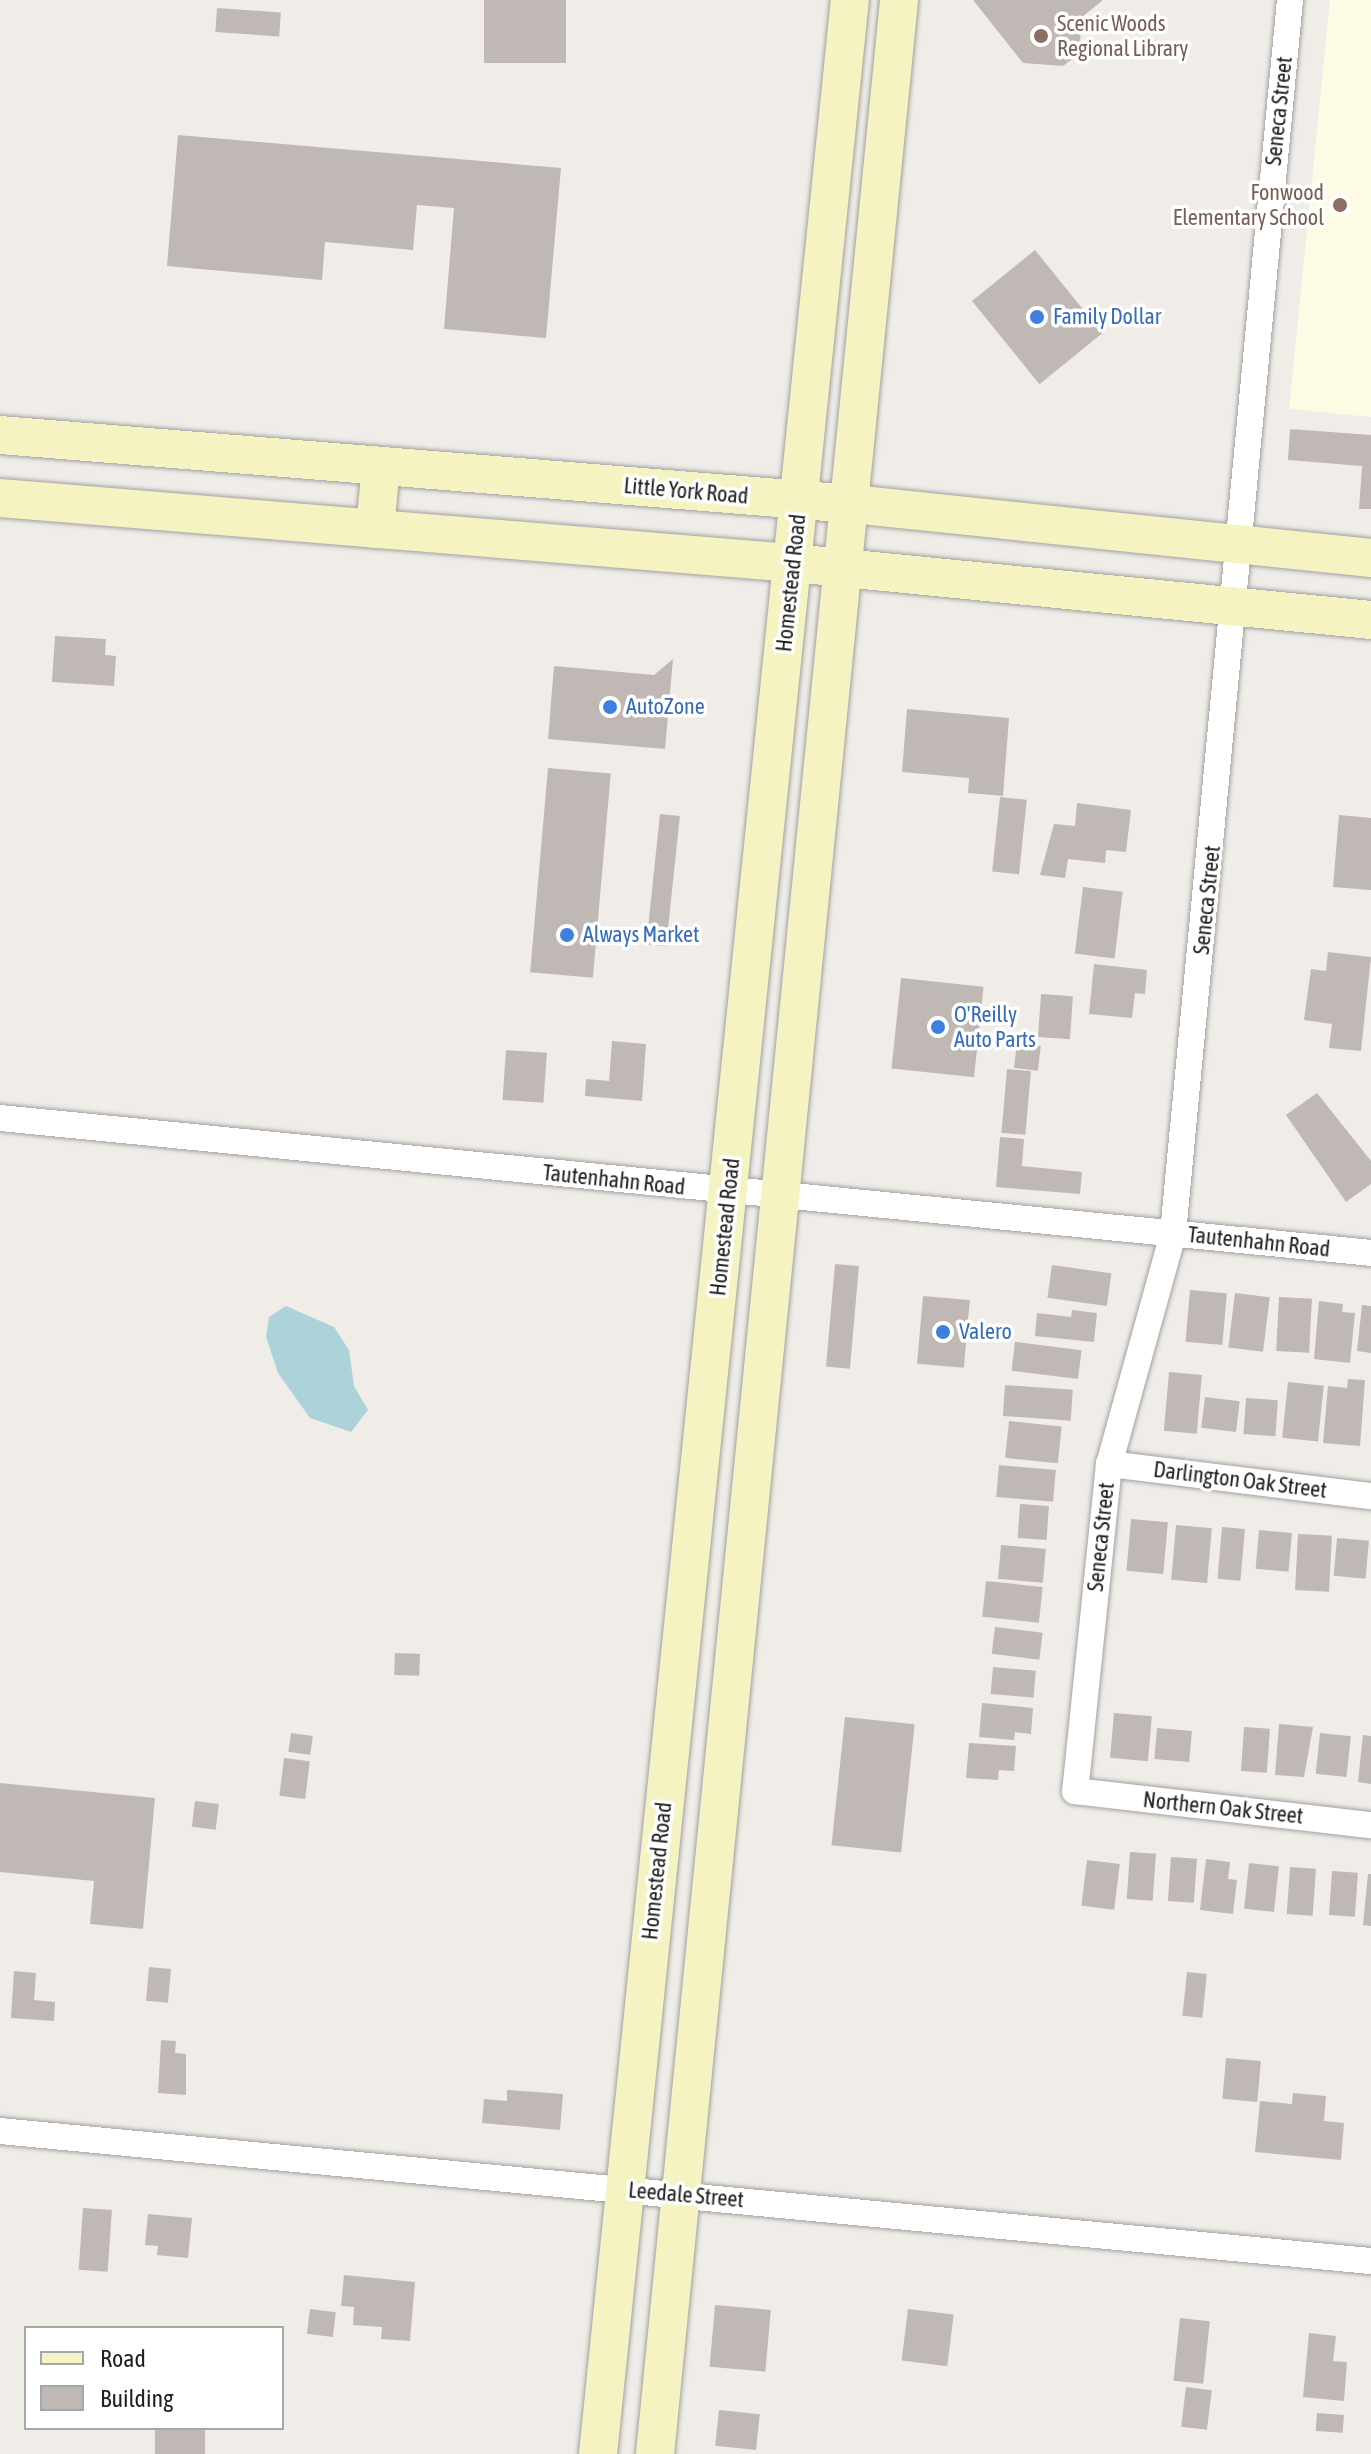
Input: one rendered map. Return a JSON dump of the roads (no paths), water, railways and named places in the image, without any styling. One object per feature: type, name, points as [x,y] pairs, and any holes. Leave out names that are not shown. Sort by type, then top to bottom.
[{"type":"main road","name":"Homestead Road","points":[[598,2454],[621,2189],[677,1691],[850,0]]},
{"type":"main road","points":[[655,2454],[679,2194],[733,1699],[841,568],[852,504],[899,0]]},
{"type":"main road","points":[[847,44],[894,50]]},
{"type":"main road","name":"Little York Road","points":[[0,435],[852,504],[1236,547],[1371,558]]},
{"type":"main road","points":[[375,529],[381,466]]},
{"type":"main road","points":[[0,498],[793,563],[1371,620]]},
{"type":"main road","points":[[677,1691],[733,1699]]},
{"type":"street","name":"Seneca Street","points":[[1075,1791],[1109,1464],[1173,1234],[1237,608],[1236,547],[1290,0]]},
{"type":"street","name":"Tautenhahn Road","points":[[0,1118],[1371,1253]]},
{"type":"street","name":"Darlington Oak Street","points":[[1109,1464],[1371,1496]]},
{"type":"street","name":"Northern Oak Street","points":[[1075,1791],[1371,1825]]},
{"type":"street","name":"Leedale Street","points":[[0,2131],[1371,2261]]},
{"type":"water","points":[[286,1306],[334,1327],[349,1350],[354,1386],[368,1410],[351,1432],[310,1418],[278,1373],[266,1337],[269,1317]]},
{"type":"place","name":"Scenic Woods Regional Library","points":[[1041,36]]},
{"type":"place","name":"Fonwood Elementary School","points":[[1340,205]]},
{"type":"place","name":"Family Dollar","points":[[1037,317]]},
{"type":"place","name":"AutoZone","points":[[610,707]]},
{"type":"place","name":"Always Market","points":[[567,935]]},
{"type":"place","name":"O'Reilly Auto Parts","points":[[938,1027]]},
{"type":"place","name":"Valero","points":[[943,1332]]}]
